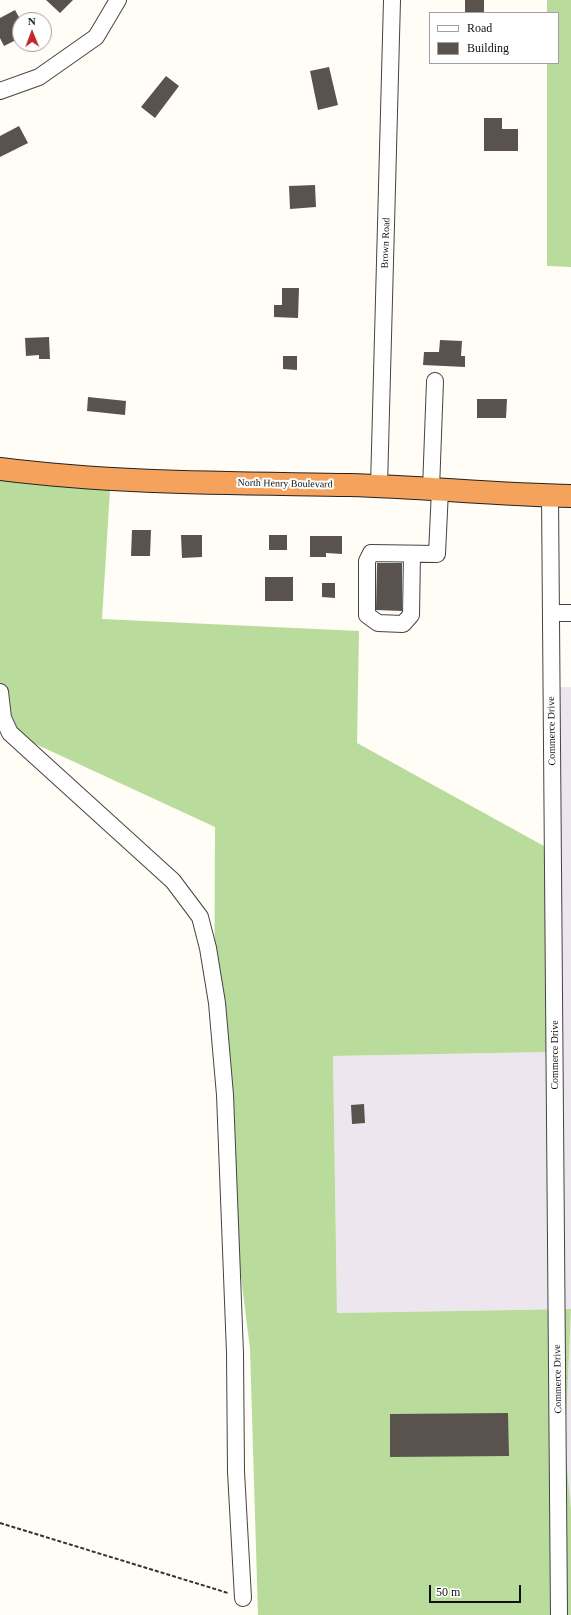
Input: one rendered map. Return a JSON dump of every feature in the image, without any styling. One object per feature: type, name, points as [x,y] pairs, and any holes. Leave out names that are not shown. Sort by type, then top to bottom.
[{"type":"highway","name":"North Henry Boulevard","points":[[0,469],[56,475],[146,481],[379,486],[560,496]]},
{"type":"street","points":[[0,91],[39,77],[96,37],[118,0]]},
{"type":"street","name":"Brown Road","points":[[379,486],[392,0]]},
{"type":"street","points":[[412,554],[411,615],[403,624],[378,623],[367,615],[367,561],[371,553],[437,554],[435,381]]},
{"type":"street","name":"Commerce Drive","points":[[559,1615],[565,1434],[551,613],[560,496]]},
{"type":"street","points":[[551,613],[571,613]]},
{"type":"street","points":[[0,692],[3,718],[10,733],[173,881],[200,917],[208,948],[217,1003],[225,1095],[235,1353],[236,1472],[243,1598]]},
{"type":"path","points":[[0,1523],[243,1598]]},
{"type":"shaded area","points":[[556,687],[571,687],[571,1309],[337,1313],[333,1056],[551,1052]]},
{"type":"shaded area","points":[[571,1309],[571,1509],[565,1447]]},
{"type":"green space","points":[[547,0],[571,0],[571,267],[547,266],[547,64],[559,64],[559,12],[547,12]]},
{"type":"green space","points":[[0,472],[111,474],[102,619],[359,631],[357,743],[553,851],[551,1052],[333,1056],[337,1313],[571,1309],[565,1447],[571,1509],[571,1615],[258,1615],[250,1349],[214,1061],[215,827],[16,735],[0,708]]},
{"type":"building","points":[[46,0],[73,0],[60,13]]},
{"type":"building","points":[[465,0],[484,0],[484,12],[465,12]]},
{"type":"building","points":[[15,10],[16,12],[12,12],[12,42],[4,46],[0,38],[0,18]]},
{"type":"building","points":[[329,67],[338,105],[318,110],[310,71]]},
{"type":"building","points":[[166,76],[179,86],[155,118],[141,107]]},
{"type":"building","points":[[484,118],[502,118],[502,129],[518,129],[518,151],[484,151]]},
{"type":"building","points":[[19,126],[28,143],[0,157],[0,136]]},
{"type":"building","points":[[315,185],[316,207],[290,209],[289,186]]},
{"type":"building","points":[[282,288],[299,288],[298,318],[274,317],[274,305],[282,305]]},
{"type":"building","points":[[49,337],[50,359],[39,359],[39,355],[26,356],[25,338]]},
{"type":"building","points":[[440,340],[462,341],[461,356],[465,356],[465,367],[423,365],[424,352],[439,352]]},
{"type":"building","points":[[283,356],[297,356],[297,370],[283,369]]},
{"type":"building","points":[[88,397],[126,401],[125,415],[87,411]]},
{"type":"building","points":[[477,399],[507,399],[506,418],[477,418]]},
{"type":"building","points":[[132,530],[151,530],[150,556],[131,556]]},
{"type":"building","points":[[181,535],[202,535],[202,557],[182,558]]},
{"type":"building","points":[[269,535],[287,535],[287,550],[269,550]]},
{"type":"building","points":[[310,536],[342,536],[342,554],[326,553],[326,557],[310,557]]},
{"type":"building","points":[[377,563],[402,563],[402,611],[376,610]]},
{"type":"building","points":[[265,577],[293,577],[293,601],[265,601]]},
{"type":"building","points":[[322,583],[335,583],[335,598],[322,597]]},
{"type":"building","points":[[364,1104],[365,1123],[352,1124],[351,1105]]},
{"type":"building","points":[[508,1413],[509,1456],[390,1457],[390,1414]]}]
